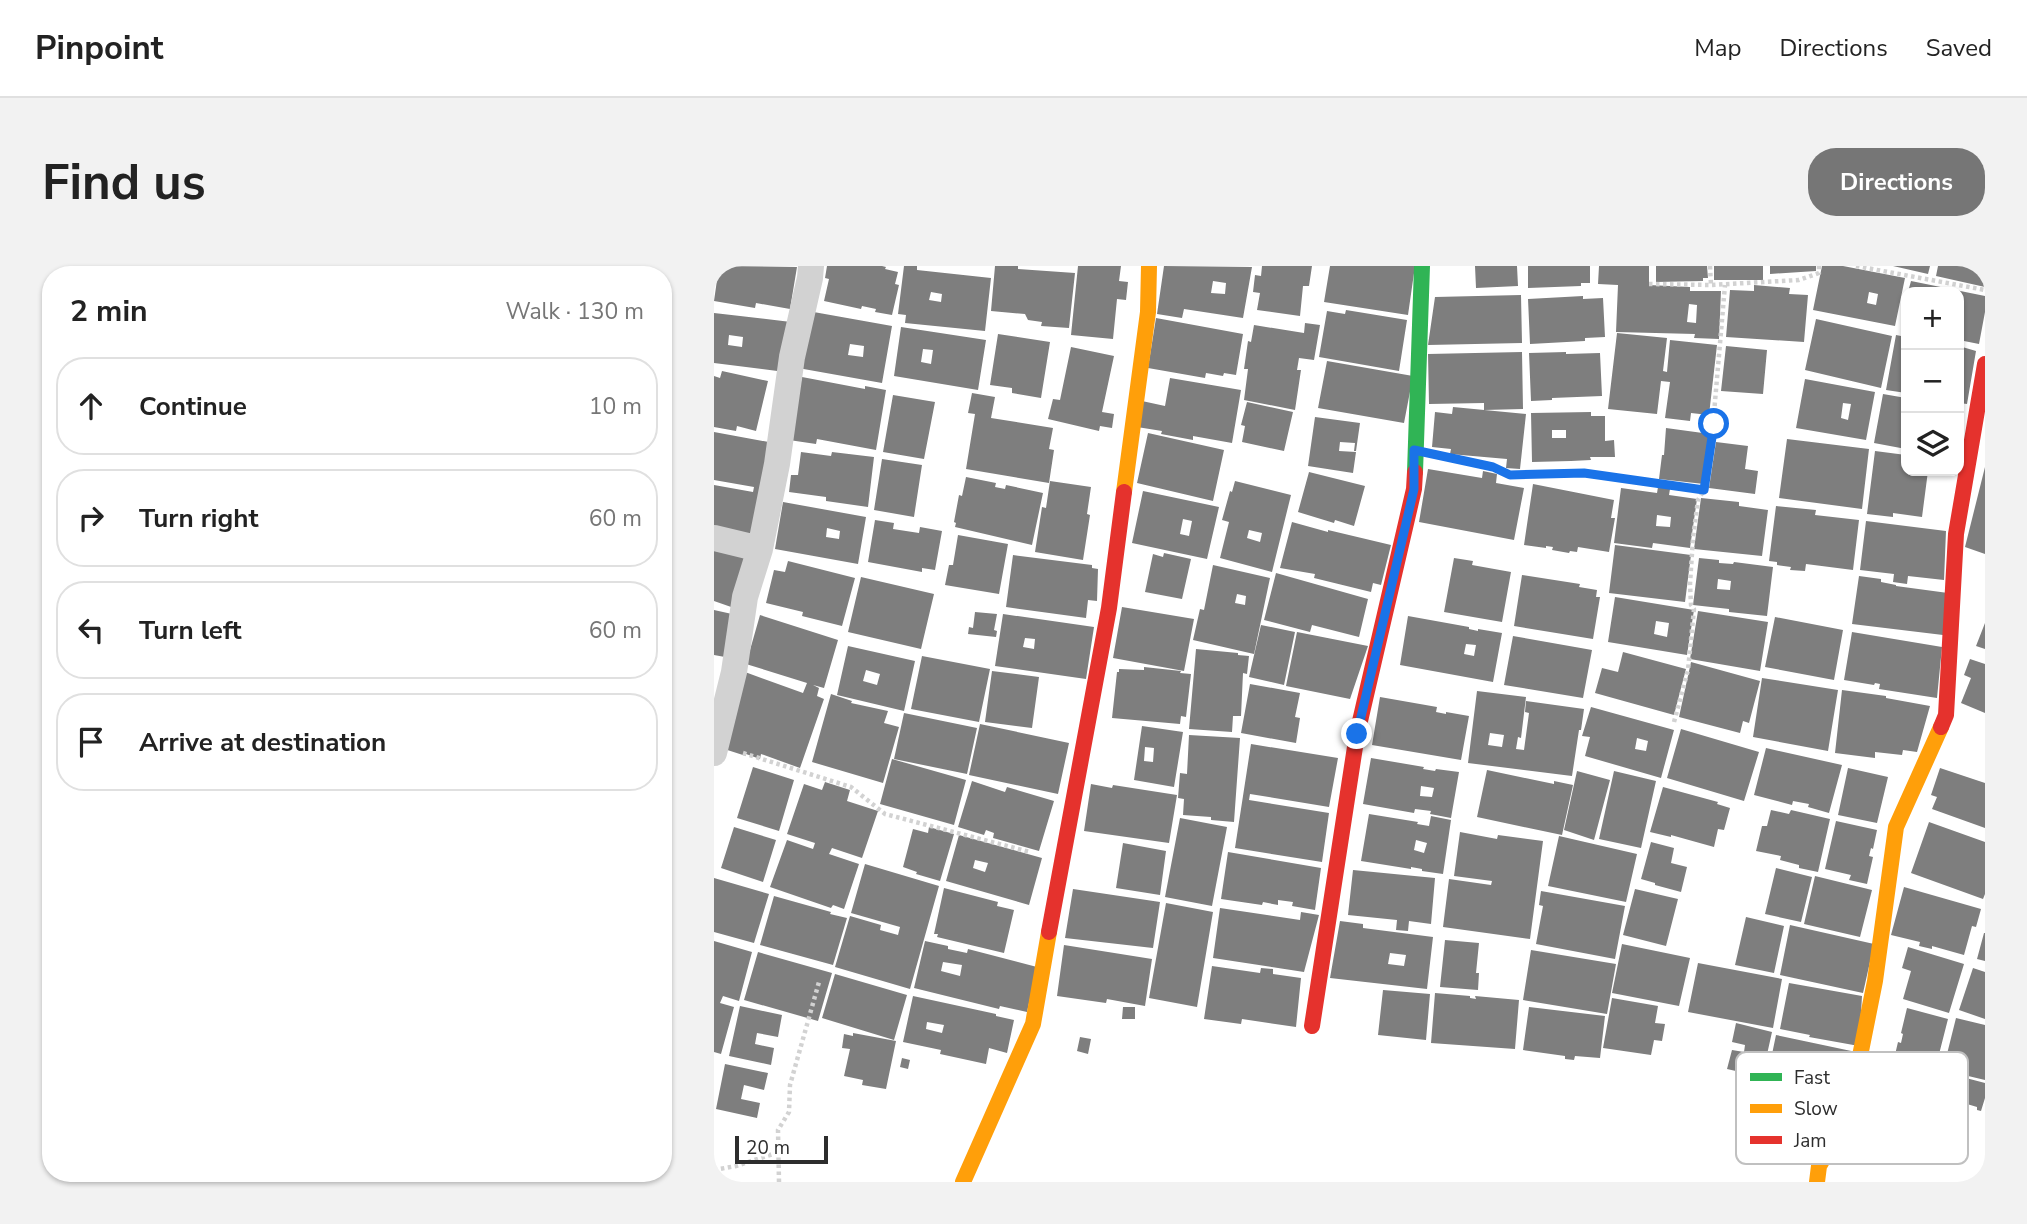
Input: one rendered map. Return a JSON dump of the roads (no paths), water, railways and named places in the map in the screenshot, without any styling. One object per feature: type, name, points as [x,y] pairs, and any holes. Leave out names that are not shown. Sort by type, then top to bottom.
[{"type":"street","points":[[715,747],[734,672],[745,597],[761,549],[792,357],[811,266]]},
{"type":"street","points":[[963,1182],[1033,1024],[1109,608],[1147,312],[1149,266]]},
{"type":"street","points":[[1312,1026],[1357,734],[1414,489],[1422,266]]},
{"type":"street","points":[[1861,1052],[1875,981],[1896,827],[1946,715],[1956,534],[1985,364]]},
{"type":"street","points":[[714,538],[761,549]]},
{"type":"street","points":[[1817,1182],[1820,1164]]}]
